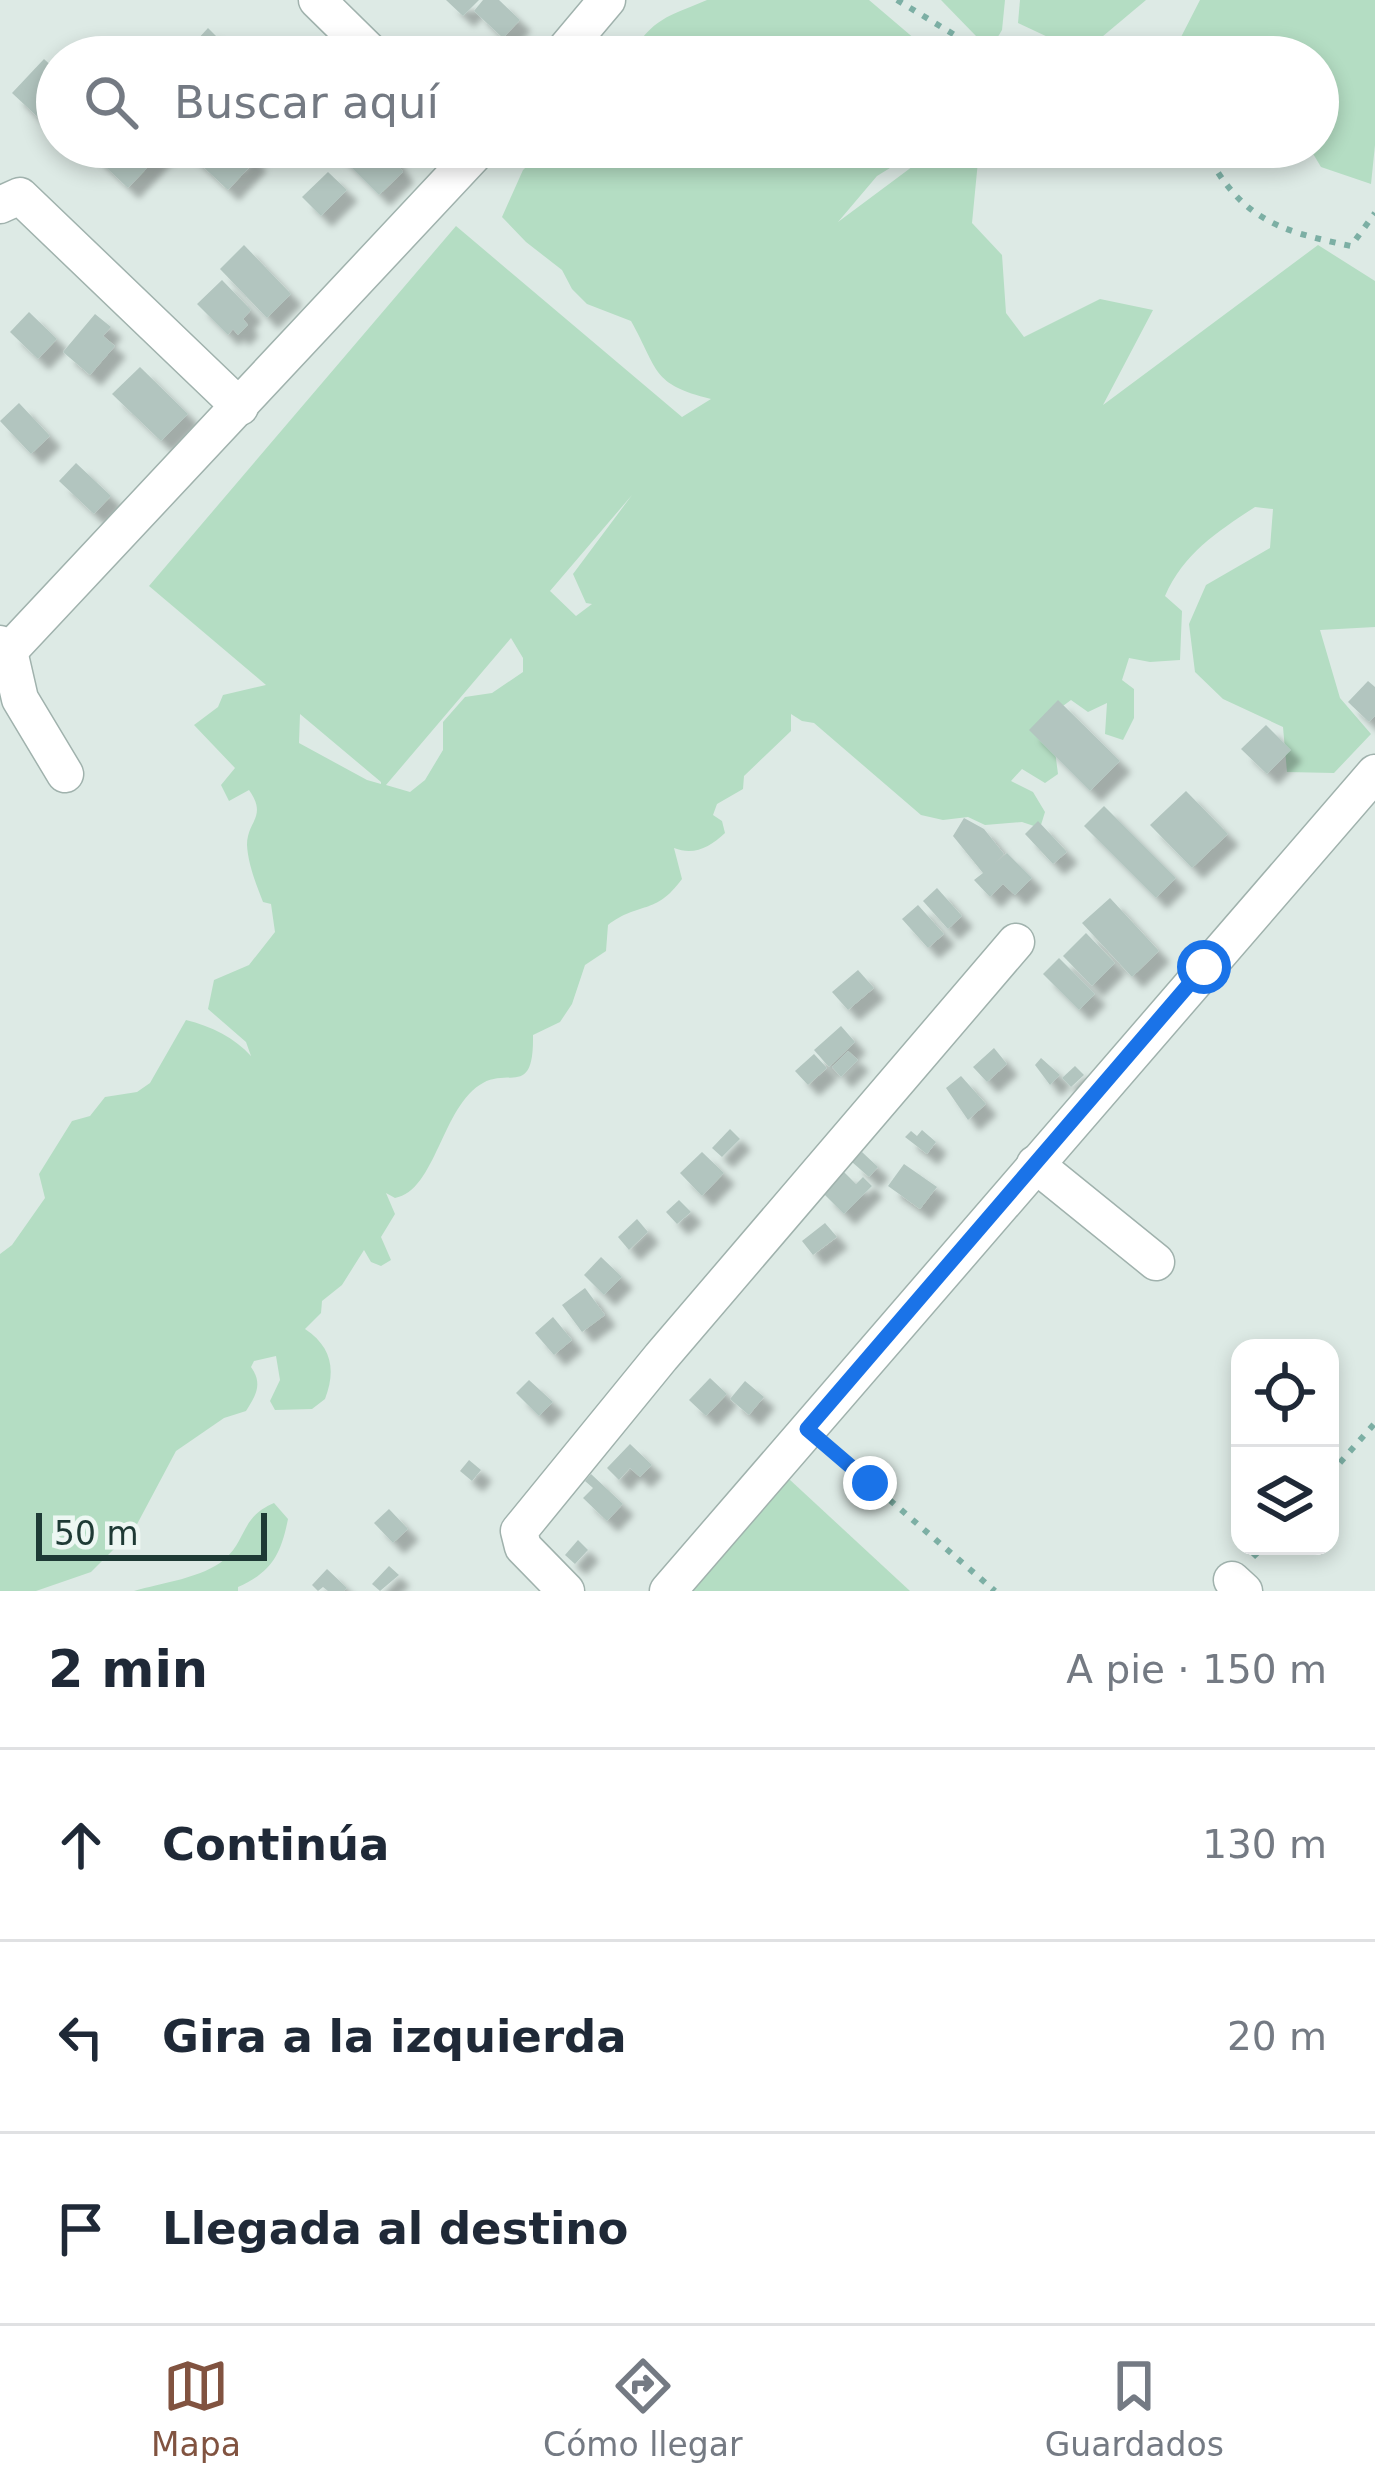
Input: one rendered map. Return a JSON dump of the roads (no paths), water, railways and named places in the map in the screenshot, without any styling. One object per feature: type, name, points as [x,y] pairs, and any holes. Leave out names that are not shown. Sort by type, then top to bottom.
[{"type":"street","points":[[316,0],[353,36]]},
{"type":"street","points":[[577,36],[608,0]]},
{"type":"street","points":[[65,774],[20,699],[4,647],[240,407],[458,168]]},
{"type":"street","points":[[0,206],[20,196],[240,407]]},
{"type":"street","points":[[668,1591],[1375,773]]},
{"type":"street","points":[[566,1591],[523,1547],[519,1531],[1016,942]]},
{"type":"street","points":[[1035,1164],[1156,1262]]}]
